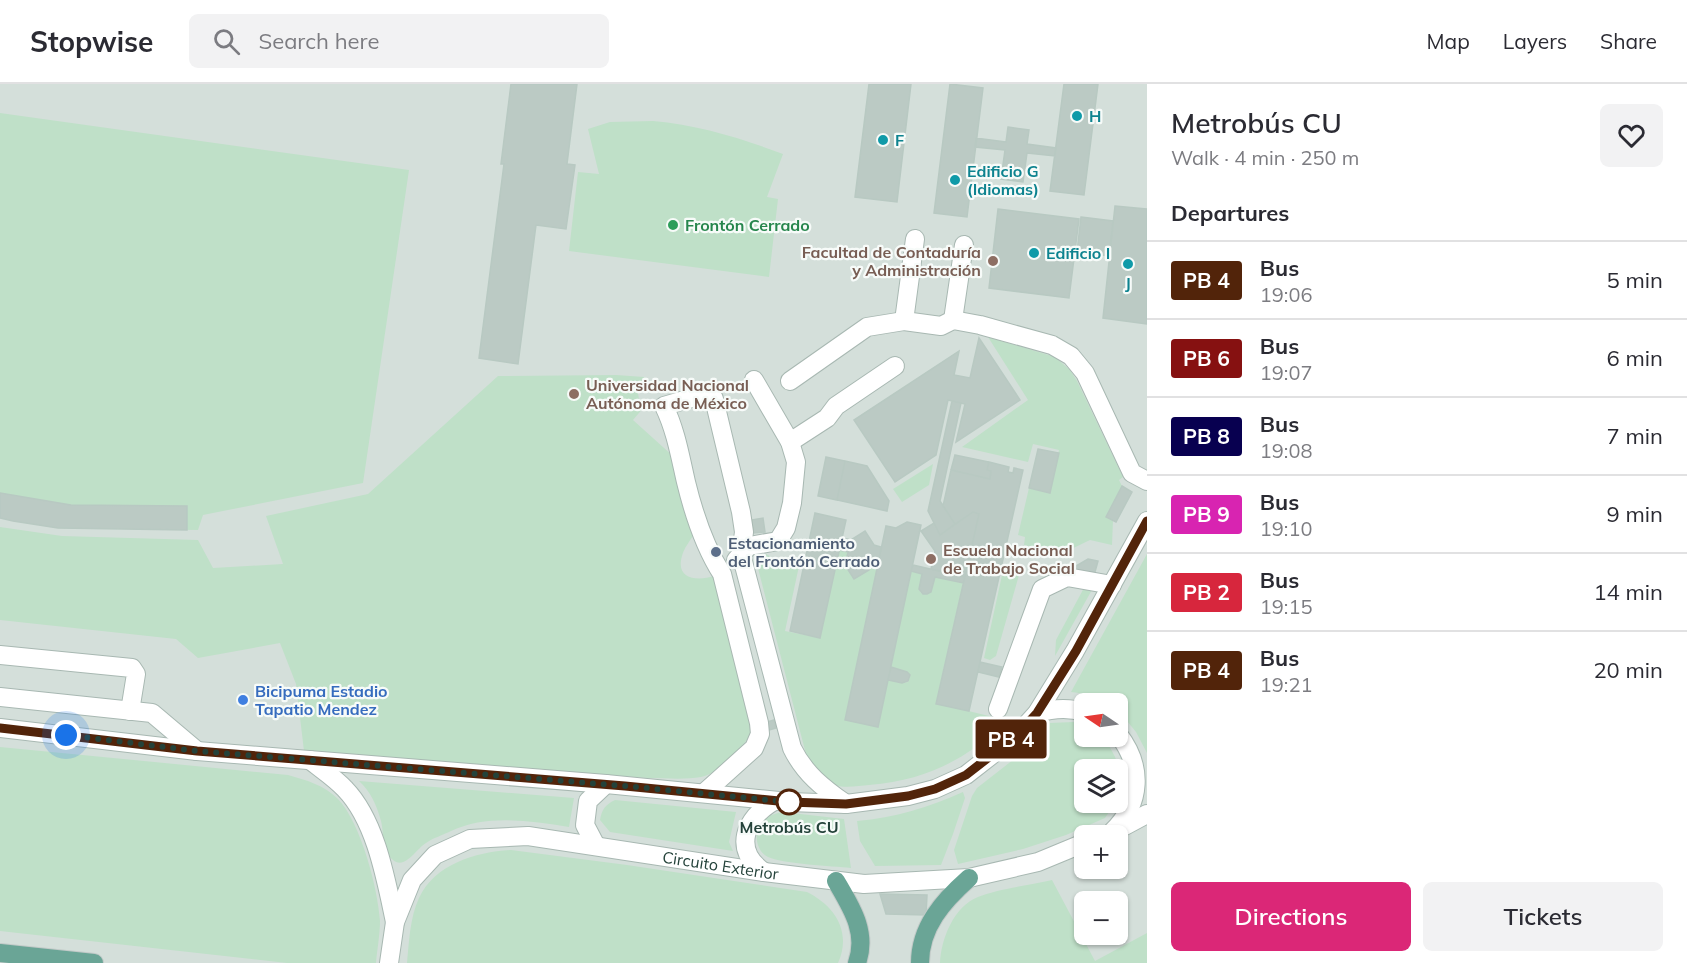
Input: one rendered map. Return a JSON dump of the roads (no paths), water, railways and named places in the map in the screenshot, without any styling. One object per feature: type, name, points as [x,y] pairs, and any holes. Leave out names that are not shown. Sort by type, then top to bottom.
[{"type":"main road","points":[[920,963],[922,942],[927,927],[949,897],[969,878]]},
{"type":"main road","points":[[836,881],[856,916],[861,933],[857,963]]},
{"type":"main road","points":[[0,953],[94,963]]},
{"type":"street","points":[[904,321],[915,239]]},
{"type":"street","points":[[953,320],[964,245]]},
{"type":"street","points":[[790,381],[867,327],[904,321],[941,326],[953,320],[1052,345],[1071,356],[1085,373],[1132,473],[1147,481]]},
{"type":"street","points":[[790,442],[827,418],[836,406],[896,366]]},
{"type":"street","points":[[722,574],[749,546],[778,541],[786,528],[792,503],[796,462],[790,442],[754,380]]},
{"type":"street","points":[[754,748],[760,734],[759,723],[722,574],[711,558],[702,536],[687,484],[674,425],[664,406],[695,397],[714,399],[741,512],[744,532],[741,554],[792,748],[809,775],[846,804]]},
{"type":"street","points":[[0,728],[197,751],[606,784],[774,801],[846,804],[908,796],[935,789],[966,775],[1016,736],[1037,713],[1076,651],[1147,521]]},
{"type":"street","points":[[998,708],[1042,588],[1067,578],[1112,585]]},
{"type":"street","points":[[0,655],[132,668],[136,674],[130,711]]},
{"type":"street","points":[[0,697],[153,713],[197,751]]},
{"type":"street","points":[[1037,713],[1060,708],[1074,708]]},
{"type":"street","points":[[704,793],[754,748],[773,741],[792,748]]},
{"type":"street","points":[[1117,825],[1130,812],[1136,786],[1134,761],[1127,747]]},
{"type":"street","name":"Circuito Exterior","points":[[310,760],[346,790],[361,812],[386,878],[394,922]]},
{"type":"street","points":[[596,846],[585,825],[588,801],[606,784]]},
{"type":"street","points":[[764,872],[751,860],[747,852],[746,835],[753,818],[774,801]]},
{"type":"street","points":[[1126,825],[1147,814]]},
{"type":"street","name":"Circuito Exterior","points":[[389,963],[394,922],[412,880],[435,855],[470,840],[528,836],[764,872],[864,884],[969,878],[1038,862],[1074,847]]},
{"type":"place","name":"H","points":[[1077,116]]},
{"type":"place","name":"F","points":[[883,140]]},
{"type":"place","name":"Edificio G (Idiomas)","points":[[955,180]]},
{"type":"place","name":"Frontón Cerrado","points":[[673,225]]},
{"type":"place","name":"Edificio I","points":[[1034,253]]},
{"type":"place","name":"Facultad de Contaduría y Administración","points":[[993,261]]},
{"type":"place","name":"J","points":[[1128,264]]},
{"type":"place","name":"Universidad Nacional Autónoma de México","points":[[574,394]]},
{"type":"place","name":"Estacionamiento del Frontón Cerrado","points":[[716,552]]},
{"type":"place","name":"Escuela Nacional de Trabajo Social","points":[[931,559]]},
{"type":"place","name":"Bicipuma Estadio Tapatio Mendez","points":[[243,700]]},
{"type":"place","name":"Metrobús CU","points":[[789,802]]}]
